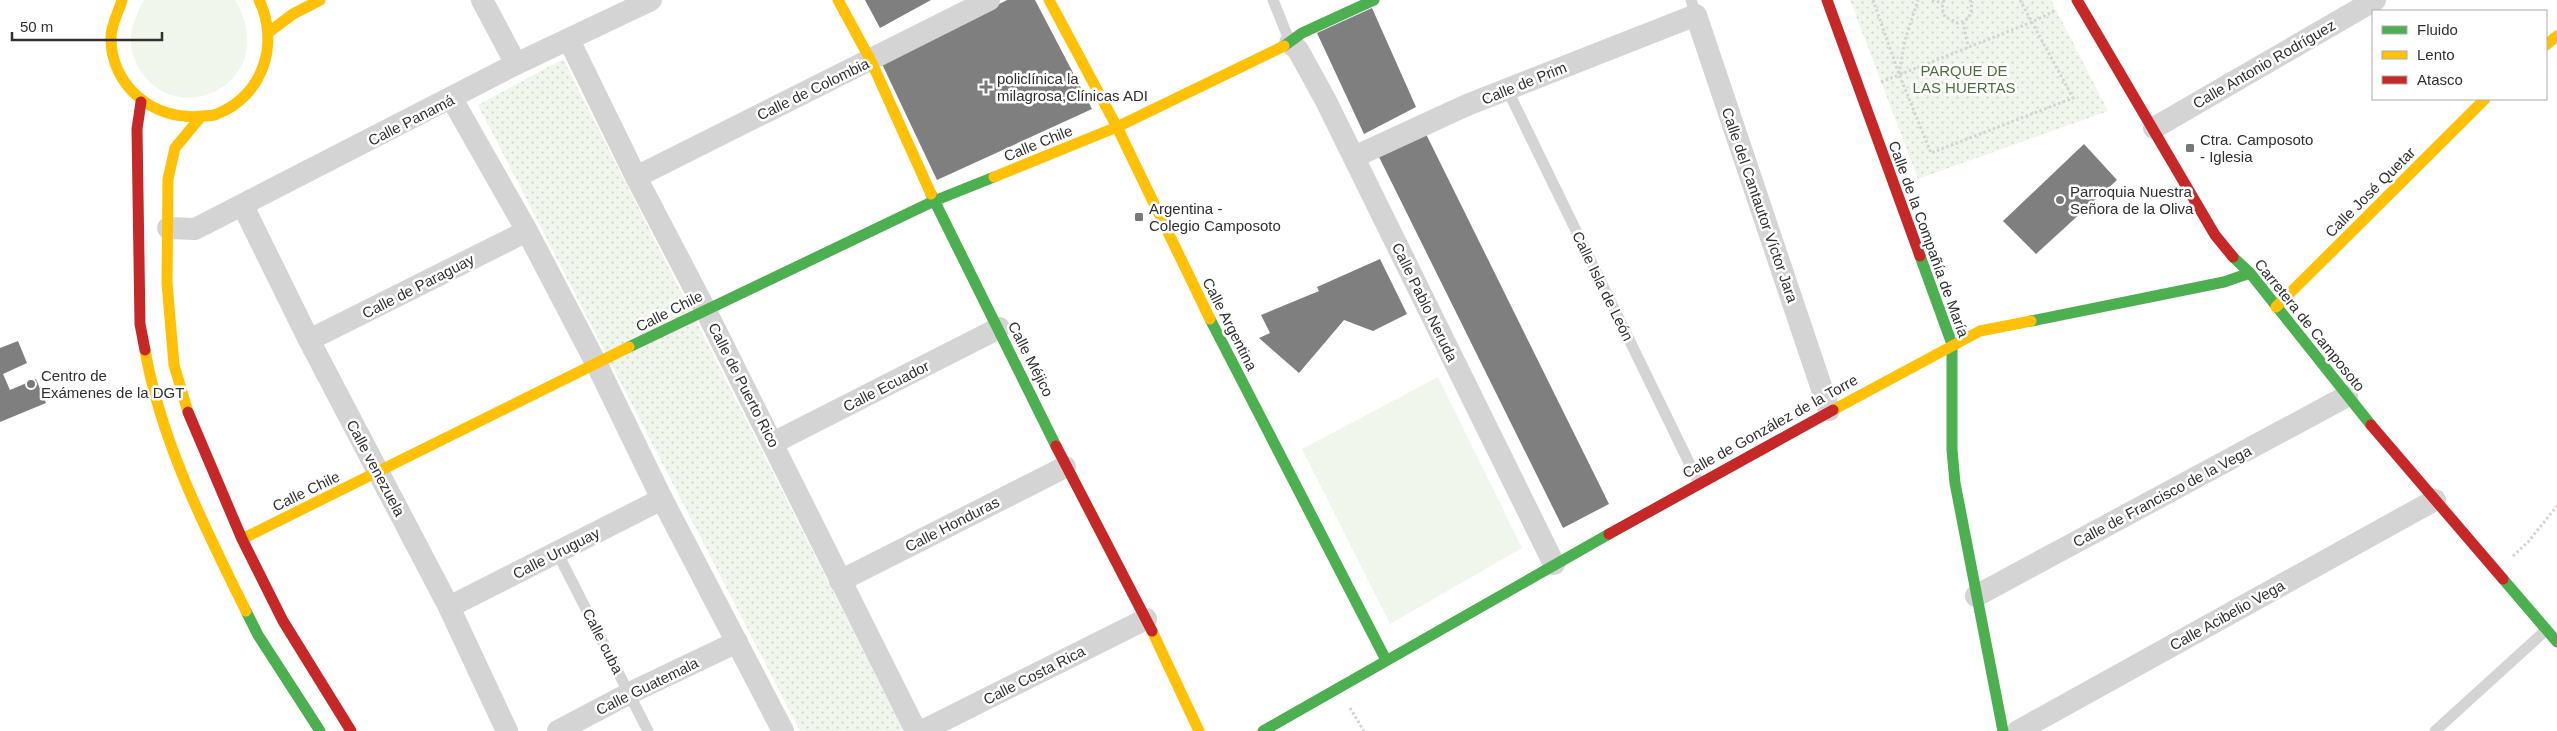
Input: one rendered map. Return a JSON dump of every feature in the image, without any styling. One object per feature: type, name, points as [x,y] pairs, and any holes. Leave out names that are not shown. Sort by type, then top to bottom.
[{"type":"street","points":[[122,0],[115,16],[112,33],[112,49],[120,76],[141,102],[167,116],[199,119],[227,110],[252,90],[266,63],[269,32],[266,17],[259,0]]},
{"type":"street","points":[[269,32],[293,14],[320,0]]},
{"type":"street","points":[[482,0],[516,64]]},
{"type":"street","name":"Calle Panamá","points":[[168,228],[195,229],[452,99],[516,64],[651,0]]},
{"type":"street","name":"Calle Méjico","points":[[838,0],[870,61],[934,201],[999,328],[1065,467],[1146,619],[1199,731]]},
{"type":"street","name":"Calle de Colombia","points":[[636,177],[990,0]]},
{"type":"street","name":"Calle Argentina","points":[[1050,0],[1117,127],[1203,306],[1386,660]]},
{"type":"street","name":"Calle Chile","points":[[242,539],[597,364],[706,308],[934,201],[1117,127],[1290,43],[1302,33],[1374,0]]},
{"type":"street","name":"Calle de la Compañía de María","points":[[1827,0],[1952,344],[1952,467],[2004,731]]},
{"type":"street","name":"Carretera de Camposoto","points":[[2077,0],[2154,128],[2215,235],[2234,258],[2250,273],[2347,396],[2545,631],[2557,642]]},
{"type":"street","name":"Calle Antonio Rodríguez","points":[[2154,128],[2375,0]]},
{"type":"street","name":"Calle de Prim","points":[[1354,157],[1694,8]]},
{"type":"street","name":"Calle del Cantautor Víctor Jara","points":[[1694,8],[1829,410]]},
{"type":"street","points":[[2547,44],[2557,36]]},
{"type":"street","name":"Calle de Puerto Rico","points":[[569,40],[636,177],[706,308],[916,731]]},
{"type":"street","name":"Calle Pablo Neruda","points":[[1290,43],[1298,50],[1354,157],[1554,564]]},
{"type":"street","points":[[452,99],[527,231],[597,364],[662,498],[783,731]]},
{"type":"street","name":"Calle José Quetar","points":[[2276,307],[2484,100]]},
{"type":"street","points":[[141,102],[137,129],[140,324],[148,369],[164,428],[212,545],[254,626],[320,731]]},
{"type":"street","points":[[199,119],[175,148],[168,179],[168,292],[174,365],[190,418],[242,539],[283,621],[350,731]]},
{"type":"street","name":"Calle venezuela","points":[[243,206],[309,340],[450,607],[507,731]]},
{"type":"street","name":"Calle de Paraguay","points":[[309,340],[527,231]]},
{"type":"street","name":"Calle de González de la Torre","points":[[1263,731],[1554,564],[1829,410],[1980,331],[2224,282],[2250,273]]},
{"type":"street","name":"Calle Ecuador","points":[[773,443],[999,328]]},
{"type":"street","name":"Calle de Francisco de la Vega","points":[[1976,596],[2347,396]]},
{"type":"street","name":"Calle Honduras","points":[[840,581],[1065,467]]},
{"type":"street","name":"Calle Uruguay","points":[[450,607],[662,498]]},
{"type":"street","name":"Calle Acibelio Vega","points":[[2018,731],[2435,500]]},
{"type":"street","name":"Calle Costa Rica","points":[[922,731],[1146,619]]},
{"type":"street","name":"Calle Guatemala","points":[[558,731],[630,693],[737,642]]},
{"type":"lane","points":[[1273,0],[1290,43]]},
{"type":"lane","name":"Calle Isla de León","points":[[1507,89],[1699,483]]},
{"type":"lane","name":"Calle cuba","points":[[557,552],[648,731]]},
{"type":"lane","points":[[2435,731],[2545,631]]},
{"type":"path","points":[[1873,0],[1899,74],[1931,153],[2073,98],[2020,0]]},
{"type":"path","points":[[1899,74],[1905,40],[1918,0]]},
{"type":"path","points":[[1932,0],[1943,2],[1945,18],[1953,23],[1962,22],[1972,11],[1970,0]]},
{"type":"path","points":[[1860,91],[1968,46],[2032,22],[2062,8]]},
{"type":"path","points":[[1962,22],[1968,46]]},
{"type":"path","points":[[2496,573],[2528,542],[2557,506]]},
{"type":"green space","points":[[144,0],[235,0],[246,29],[246,54],[236,75],[219,90],[198,97],[175,96],[154,86],[137,65],[131,48],[133,24]]},
{"type":"green space","name":"PARQUE DE LAS HUERTAS","points":[[1850,0],[2051,0],[2108,111],[1918,179]]},
{"type":"green space","points":[[563,59],[903,729],[900,731],[800,731],[478,105]]},
{"type":"green space","points":[[1438,377],[1522,548],[1390,624],[1302,449]]},
{"type":"building","points":[[865,0],[931,0],[880,28]]},
{"type":"building","name":"policlínica la milagrosa,Clínicas ADI","points":[[1007,0],[1035,0],[1092,109],[937,180],[882,64]]},
{"type":"building","points":[[1372,8],[1416,107],[1364,134],[1317,33]]},
{"type":"building","points":[[1424,130],[1609,504],[1563,528],[1377,153]]},
{"type":"building","name":"Parroquia Nuestra Señora de la Oliva","points":[[2084,144],[2117,180],[2036,254],[2003,221]]},
{"type":"building","points":[[1380,259],[1407,314],[1373,331],[1344,320],[1299,373],[1259,338],[1270,333],[1261,315],[1319,291],[1317,287]]},
{"type":"building","name":"Centro de Exámenes de la DGT","points":[[18,341],[27,363],[3,374],[10,390],[36,379],[46,403],[0,422],[0,348]]},
{"type":"traffic: fast","points":[[1284,46],[1302,33],[1374,0]]},
{"type":"traffic: fast","points":[[629,347],[934,201],[994,177]]},
{"type":"traffic: fast","points":[[931,194],[1056,446]]},
{"type":"traffic: fast","points":[[1920,256],[1952,344],[1952,450],[1955,483],[2003,731]]},
{"type":"traffic: fast","points":[[2233,257],[2250,273],[2371,425]]},
{"type":"traffic: fast","points":[[2031,321],[2224,282],[2250,273]]},
{"type":"traffic: fast","points":[[1210,319],[1386,660]]},
{"type":"traffic: fast","points":[[1263,731],[1609,534]]},
{"type":"traffic: fast","points":[[2503,579],[2557,642]]},
{"type":"traffic: fast","points":[[246,611],[258,635],[320,731]]},
{"type":"traffic: slow","points":[[122,0],[111,32],[113,55],[118,71],[138,97],[152,107],[168,113],[185,116],[217,114],[233,106],[246,95],[256,81],[263,66],[267,50],[268,33],[259,0]]},
{"type":"traffic: slow","points":[[269,32],[293,14],[320,0]]},
{"type":"traffic: slow","points":[[838,0],[871,61],[931,194]]},
{"type":"traffic: slow","points":[[1049,0],[1117,127],[1210,319]]},
{"type":"traffic: slow","points":[[2547,44],[2557,36]]},
{"type":"traffic: slow","points":[[994,177],[1117,127],[1284,46]]},
{"type":"traffic: slow","points":[[2276,307],[2484,100]]},
{"type":"traffic: slow","points":[[188,412],[174,365],[167,283],[168,179],[175,148],[199,119]]},
{"type":"traffic: slow","points":[[1833,410],[1980,331],[2031,321]]},
{"type":"traffic: slow","points":[[242,539],[629,347]]},
{"type":"traffic: slow","points":[[145,350],[152,384],[173,451],[200,516],[246,611]]},
{"type":"traffic: slow","points":[[1152,631],[1199,731]]},
{"type":"traffic: jam","points":[[1827,0],[1920,256]]},
{"type":"traffic: jam","points":[[2077,0],[2215,235],[2233,257]]},
{"type":"traffic: jam","points":[[141,102],[137,129],[140,324],[145,350]]},
{"type":"traffic: jam","points":[[1609,534],[1833,410]]},
{"type":"traffic: jam","points":[[188,412],[242,539],[283,621],[351,731]]},
{"type":"traffic: jam","points":[[2371,425],[2503,579]]},
{"type":"traffic: jam","points":[[1056,446],[1152,631]]},
{"type":"place","name":"policlínica la milagrosa,Clínicas ADI","points":[[986,87]]},
{"type":"place","name":"Ctra. Camposoto - Iglesia","points":[[2190,148]]},
{"type":"place","name":"Parroquia Nuestra Señora de la Oliva","points":[[2060,200]]},
{"type":"place","name":"Argentina - Colegio Camposoto","points":[[1139,217]]},
{"type":"place","name":"Centro de Exámenes de la DGT","points":[[31,384]]}]
